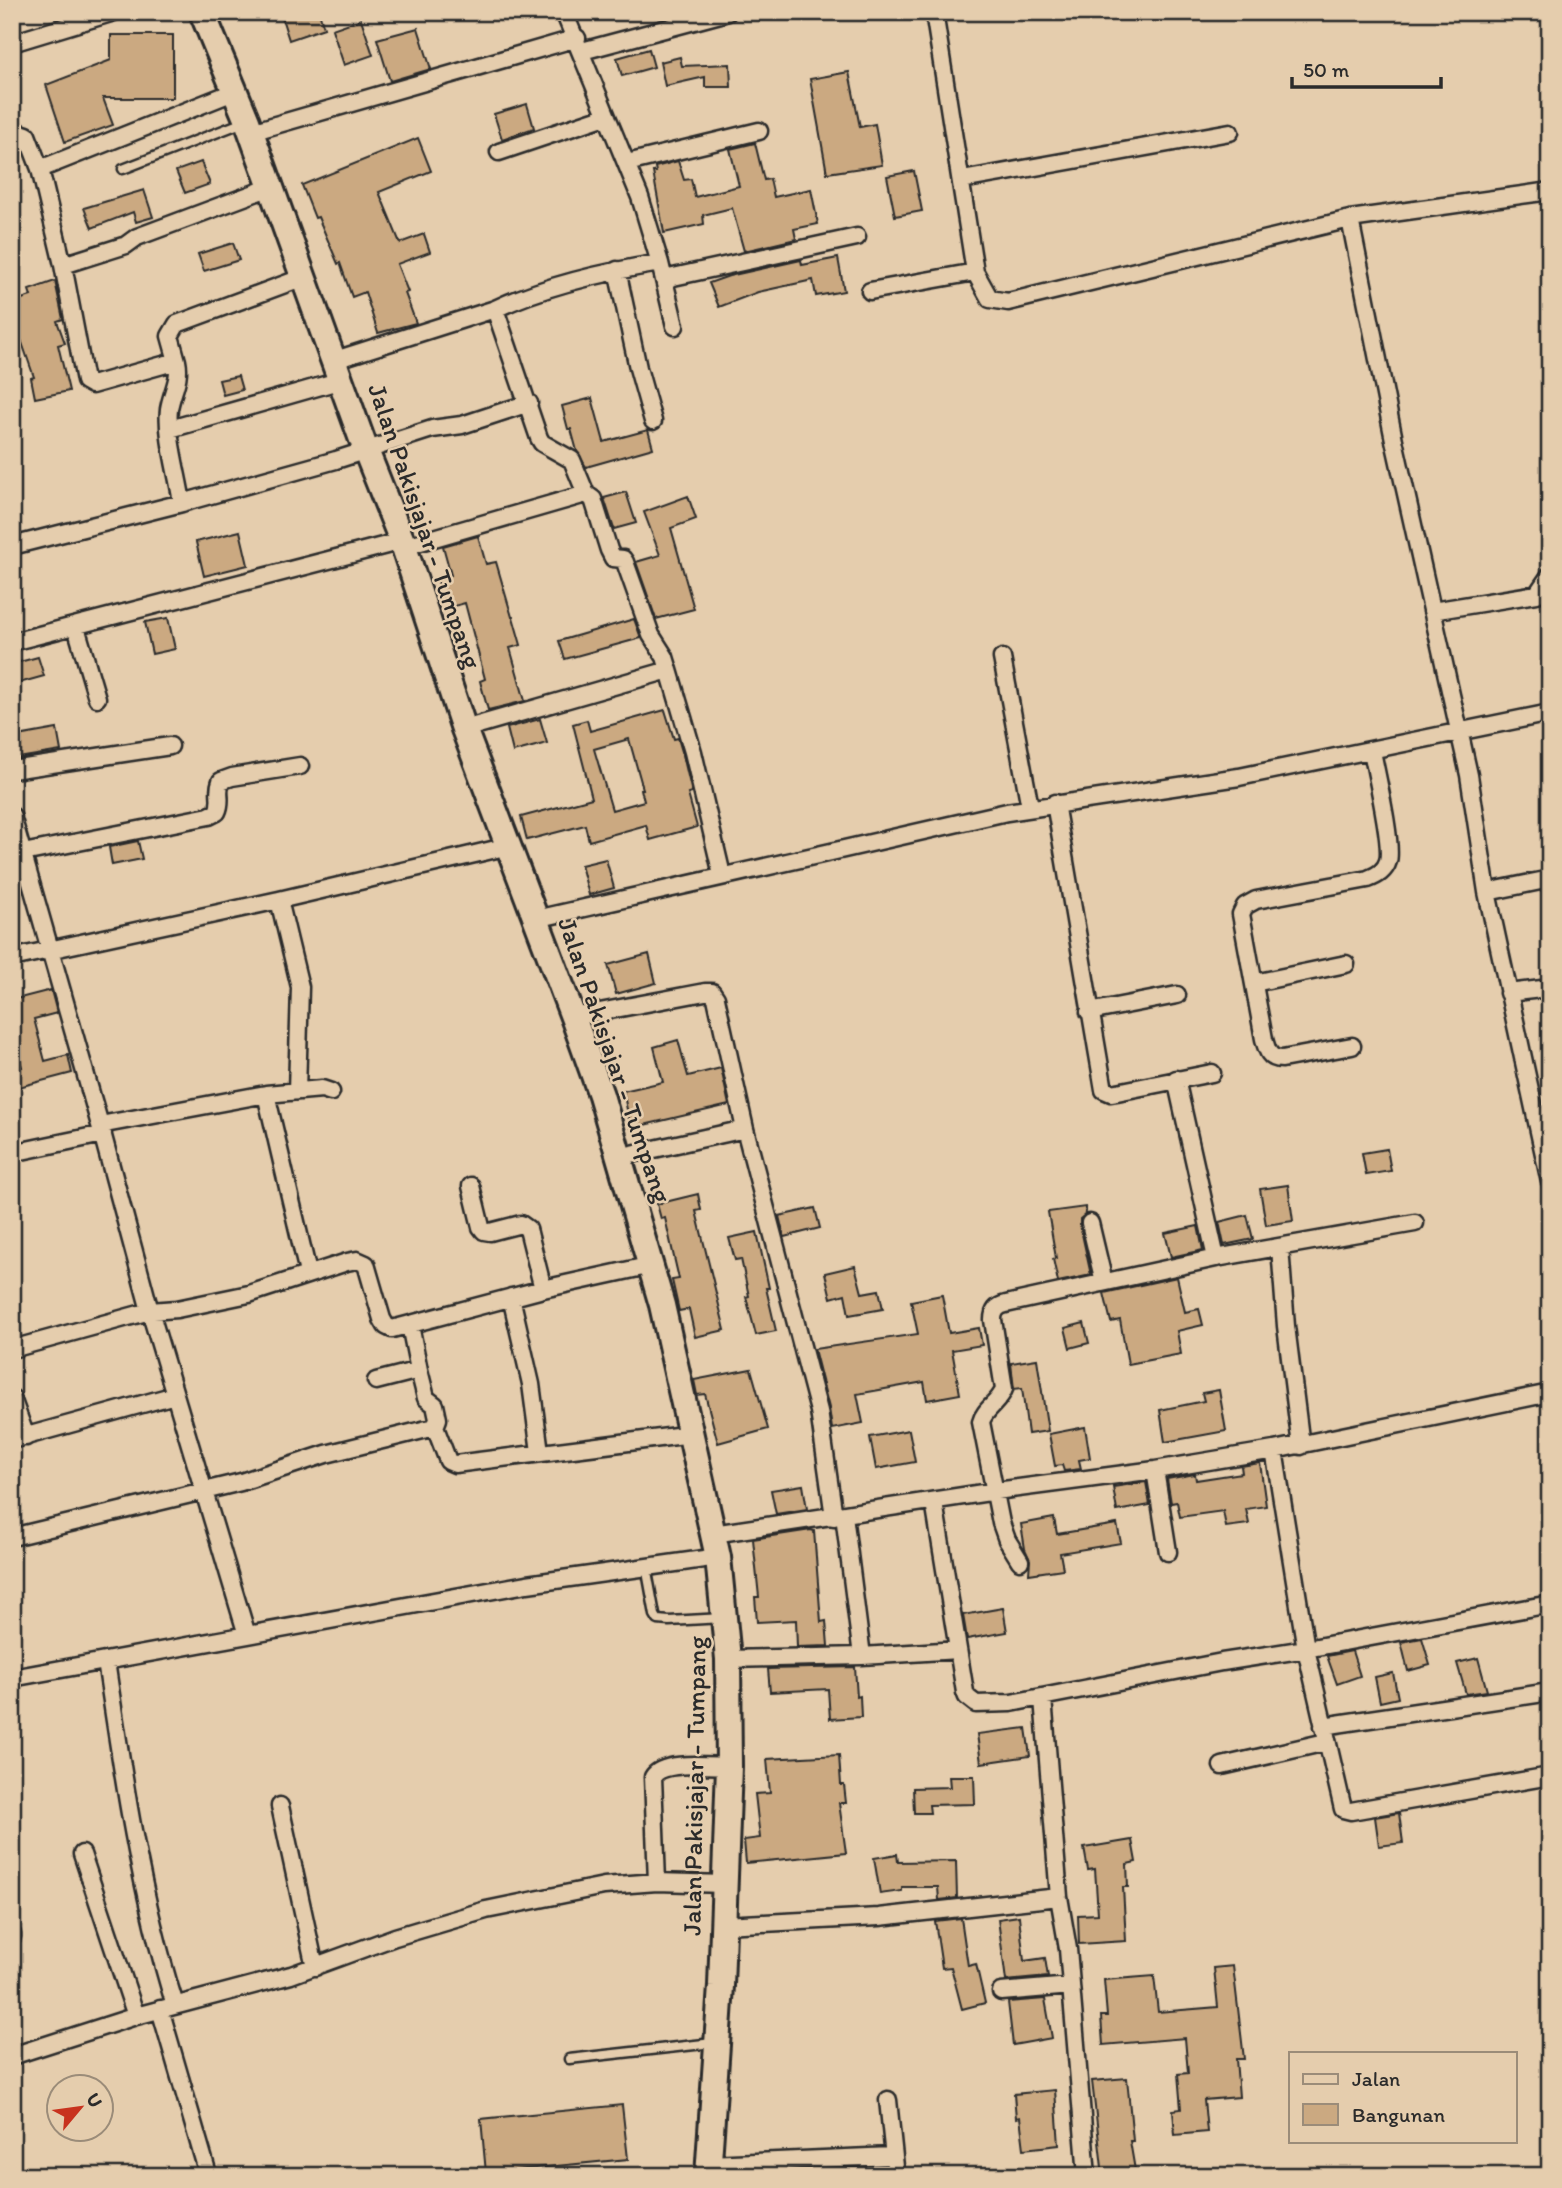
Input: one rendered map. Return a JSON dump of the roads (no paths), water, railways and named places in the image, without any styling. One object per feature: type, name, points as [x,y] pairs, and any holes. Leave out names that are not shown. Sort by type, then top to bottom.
[{"type":"main road","name":"Jalan Pakisjajar - Tumpang","points":[[202,12],[236,91],[365,448],[403,544],[464,729],[601,1096],[652,1265],[692,1434],[715,1546],[726,1618],[728,1659],[729,1766],[709,2170]]},
{"type":"street","points":[[12,43],[114,12]]},
{"type":"street","points":[[564,12],[627,163],[662,271],[675,326]]},
{"type":"street","points":[[249,127],[579,45],[728,12]]},
{"type":"street","points":[[934,12],[975,272],[990,299],[1008,302],[1350,219],[1550,191]]},
{"type":"street","points":[[40,169],[236,91]]},
{"type":"street","points":[[499,152],[606,116]]},
{"type":"street","points":[[627,163],[760,131]]},
{"type":"street","points":[[962,180],[1230,132]]},
{"type":"street","points":[[12,133],[27,135],[40,169],[63,265],[85,381],[88,384],[177,360]]},
{"type":"street","points":[[63,265],[126,246],[137,237],[271,187]]},
{"type":"street","points":[[1350,219],[1394,440],[1469,775],[1487,892],[1550,1182]]},
{"type":"street","points":[[170,429],[338,370],[519,298],[617,270],[662,271],[857,237]]},
{"type":"street","points":[[617,270],[638,368],[653,421]]},
{"type":"street","points":[[870,291],[975,272]]},
{"type":"street","points":[[182,503],[169,409],[180,373],[170,336],[177,324],[304,277]]},
{"type":"street","points":[[495,309],[542,443],[572,460],[586,494],[593,499],[612,558],[623,559],[625,562],[651,635],[665,657],[693,752],[722,875]]},
{"type":"street","points":[[12,546],[182,503],[336,460],[365,448],[432,429],[463,425],[528,402]]},
{"type":"street","points":[[12,642],[403,544],[586,494]]},
{"type":"street","points":[[1432,611],[1544,592],[1550,575]]},
{"type":"street","points":[[76,627],[97,698]]},
{"type":"street","points":[[1002,658],[1030,807]]},
{"type":"street","points":[[464,729],[669,670]]},
{"type":"street","points":[[536,919],[1030,807],[1240,777],[1550,713]]},
{"type":"street","points":[[12,770],[170,746]]},
{"type":"street","points":[[1352,1046],[1282,1059],[1273,1058],[1269,1054],[1241,914],[1245,906],[1263,898],[1368,878],[1382,872],[1388,863],[1389,844],[1372,751]]},
{"type":"street","points":[[23,853],[209,816],[217,812],[221,803],[218,788],[220,781],[300,765]]},
{"type":"street","points":[[1055,803],[1089,1012],[1102,1085],[1106,1092],[1212,1073]]},
{"type":"street","points":[[12,816],[102,1129],[150,1311],[247,1635]]},
{"type":"street","points":[[12,958],[279,900],[509,846]]},
{"type":"street","points":[[1487,892],[1550,880]]},
{"type":"street","points":[[279,900],[300,987],[297,1091]]},
{"type":"street","points":[[1254,984],[1346,964]]},
{"type":"street","points":[[1508,993],[1550,988]]},
{"type":"street","points":[[573,1017],[705,992],[712,992],[719,1005],[746,1129],[819,1410],[862,1656]]},
{"type":"street","points":[[1089,1012],[1177,995]]},
{"type":"street","points":[[1176,1079],[1216,1258]]},
{"type":"street","points":[[12,1153],[102,1129],[266,1094],[322,1089],[331,1092]]},
{"type":"street","points":[[266,1094],[308,1273]]},
{"type":"street","points":[[618,1157],[746,1129]]},
{"type":"street","points":[[471,1186],[484,1231],[521,1224],[527,1229],[543,1289]]},
{"type":"street","points":[[1090,1223],[1104,1282]]},
{"type":"street","points":[[1020,1560],[1004,1532],[981,1422],[984,1414],[1000,1398],[1004,1389],[993,1314],[997,1308],[1216,1258],[1415,1223]]},
{"type":"street","points":[[1280,1247],[1286,1326],[1301,1446]]},
{"type":"street","points":[[12,1349],[150,1311],[177,1309],[249,1294],[346,1262],[362,1261],[366,1264],[382,1319],[386,1326],[392,1329],[543,1289],[652,1265]]},
{"type":"street","points":[[511,1297],[531,1384],[540,1452]]},
{"type":"street","points":[[410,1325],[426,1398],[435,1405],[438,1419],[435,1427],[448,1461],[455,1464],[692,1434]]},
{"type":"street","points":[[376,1381],[419,1370]]},
{"type":"street","points":[[12,1678],[527,1584],[646,1566],[839,1516],[1301,1446],[1550,1393]]},
{"type":"street","points":[[12,1398],[19,1439],[175,1395]]},
{"type":"street","points":[[12,1536],[204,1492],[326,1454],[435,1427]]},
{"type":"street","points":[[1274,1450],[1306,1649],[1343,1809],[1351,1811],[1550,1776]]},
{"type":"street","points":[[1155,1470],[1168,1552]]},
{"type":"street","points":[[934,1502],[965,1692],[971,1701],[985,1704],[1043,1698],[1222,1662],[1550,1604]]},
{"type":"street","points":[[728,1659],[862,1656],[958,1650]]},
{"type":"street","points":[[106,1661],[126,1796],[168,2007],[208,2174]]},
{"type":"street","points":[[1222,1766],[1324,1734],[1550,1692]]},
{"type":"street","points":[[1043,1698],[1059,1897],[1068,1949],[1087,2176]]},
{"type":"street","points":[[657,1882],[652,1812],[655,1772],[667,1766],[729,1766]]},
{"type":"street","points":[[280,1806],[315,1966]]},
{"type":"street","points":[[82,1854],[136,2016]]},
{"type":"street","points":[[12,2056],[136,2016],[266,1982],[395,1937],[485,1910],[584,1889],[657,1882],[724,1884]]},
{"type":"street","points":[[723,1925],[879,1917],[1059,1897]]},
{"type":"street","points":[[1001,1992],[1071,1986]]},
{"type":"street","points":[[888,2100],[896,2176]]},
{"type":"street","points":[[709,2170],[892,2156]]},
{"type":"lane","points":[[123,169],[249,127]]},
{"type":"lane","points":[[646,1566],[658,1620],[669,1622],[726,1618]]},
{"type":"lane","points":[[569,2059],[716,2042]]}]
